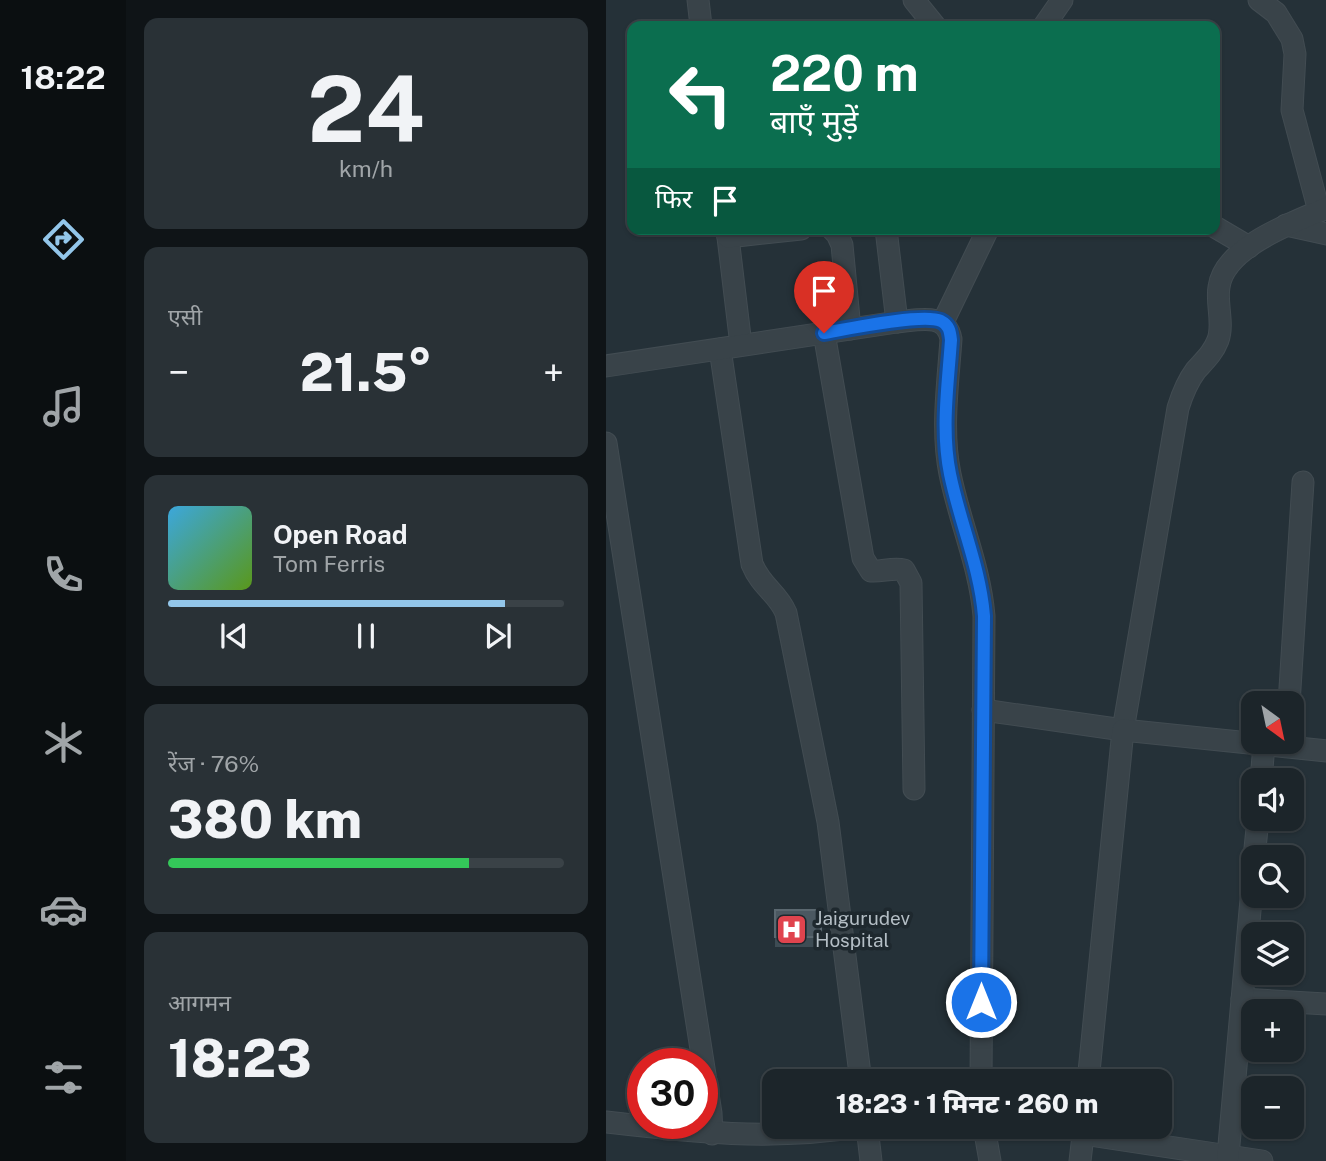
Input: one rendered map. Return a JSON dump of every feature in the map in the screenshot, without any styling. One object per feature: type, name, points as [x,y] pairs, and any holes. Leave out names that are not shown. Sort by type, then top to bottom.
[{"type":"street","points":[[698,0],[700,21]]},
{"type":"street","points":[[914,0],[930,21]]},
{"type":"street","points":[[1047,21],[1062,0]]},
{"type":"street","points":[[1089,1069],[1123,730],[1178,408],[1185,387],[1211,354],[1219,338],[1218,290],[1221,274],[1249,247],[1286,225],[1323,209],[1292,110],[1295,54],[1292,39],[1276,13],[1259,0]]},
{"type":"street","points":[[1286,225],[1326,234]]},
{"type":"street","points":[[1220,230],[1249,247]]},
{"type":"street","points":[[727,235],[730,347],[752,564],[765,588],[781,602],[786,613],[824,797],[859,1069]]},
{"type":"street","points":[[836,235],[842,246],[850,329]]},
{"type":"street","points":[[887,235],[897,322]]},
{"type":"street","points":[[943,322],[985,235]]},
{"type":"street","points":[[606,366],[897,322],[933,319],[943,322],[950,330],[946,443],[951,475],[982,587],[984,616],[981,1069]]},
{"type":"street","points":[[824,333],[863,558],[871,570],[904,570],[911,583],[914,789]]},
{"type":"street","points":[[606,443],[699,1048]]},
{"type":"street","points":[[1290,691],[1302,482]]},
{"type":"street","points":[[983,710],[1123,730],[1241,743]]},
{"type":"street","points":[[1304,748],[1326,751]]},
{"type":"street","points":[[1242,999],[1250,908]]},
{"type":"street","points":[[1304,1003],[1326,1004]]},
{"type":"street","points":[[1228,1156],[1241,1010]]},
{"type":"street","points":[[606,1122],[627,1124]]},
{"type":"street","points":[[718,1134],[762,1134]]},
{"type":"street","points":[[868,1139],[871,1161]]},
{"type":"street","points":[[986,1139],[990,1161]]},
{"type":"street","points":[[1080,1161],[1082,1139]]},
{"type":"street","points":[[1129,1139],[1262,1161]]},
{"type":"building","points":[[775,910],[821,910],[821,937],[775,937]]},
{"type":"place","name":"Jaigurudev Hospital","points":[[792,929]]},
{"type":"route","points":[[824,333],[933,319],[943,322],[950,330],[946,443],[951,475],[982,587],[984,616],[981,1002]]}]
